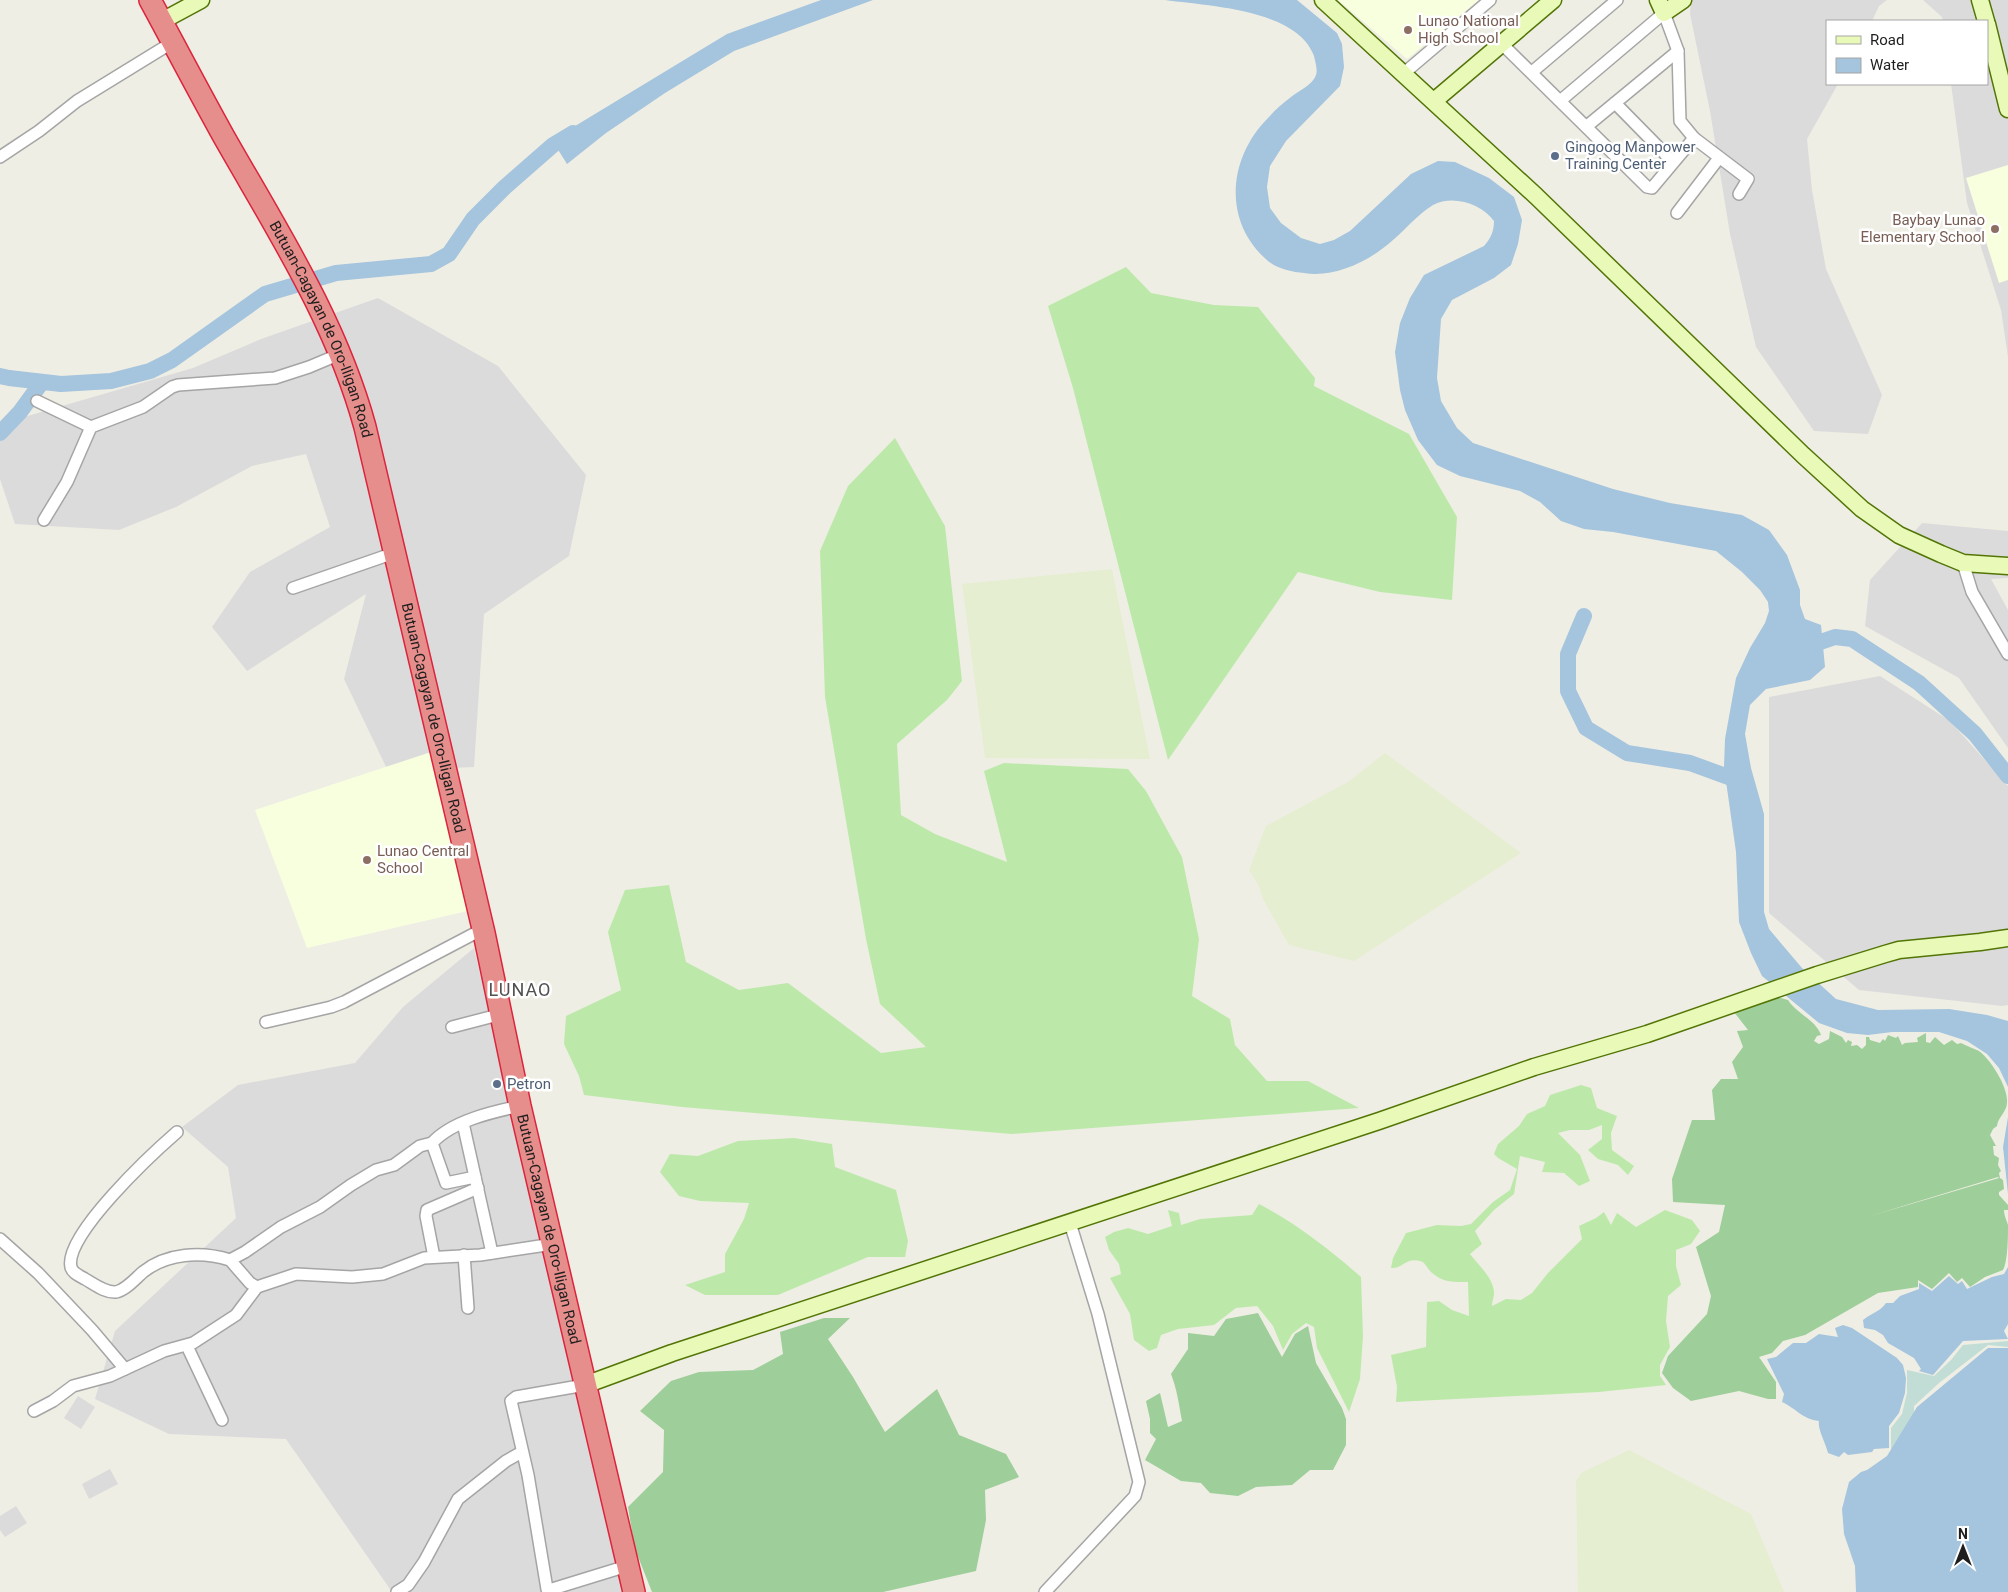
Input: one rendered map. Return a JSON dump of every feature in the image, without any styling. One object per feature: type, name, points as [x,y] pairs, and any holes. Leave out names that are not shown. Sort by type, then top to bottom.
[{"type":"highway","name":"Butuan-Cagayan de Oro-Iligan Road","points":[[150,0],[224,137],[283,237],[330,327],[355,389],[483,929],[520,1106],[634,1592]]},
{"type":"street","points":[[162,22],[200,0]]},
{"type":"street","points":[[1323,0],[1434,100],[1536,196],[1862,509],[1899,534],[1963,562],[2008,566]]},
{"type":"street","points":[[1404,74],[1490,0]]},
{"type":"street","points":[[1434,100],[1553,0]]},
{"type":"street","points":[[1532,72],[1617,0]]},
{"type":"street","points":[[1560,100],[1661,7],[1683,0]]},
{"type":"street","points":[[1980,0],[1985,20]]},
{"type":"street","points":[[1661,7],[1678,52],[1679,116],[1681,125],[1694,138],[1748,179],[1738,194]]},
{"type":"street","points":[[1988,30],[2008,109]]},
{"type":"street","points":[[0,156],[39,131],[77,101],[173,42]]},
{"type":"street","points":[[1502,44],[1647,187],[1652,188],[1694,138]]},
{"type":"street","points":[[1586,126],[1678,52]]},
{"type":"street","points":[[1615,103],[1674,162]]},
{"type":"street","points":[[1677,213],[1719,158]]},
{"type":"street","points":[[44,520],[67,482],[90,428],[143,407],[178,385],[275,378],[340,354]]},
{"type":"street","points":[[37,401],[90,428]]},
{"type":"street","points":[[293,588],[394,553]]},
{"type":"street","points":[[1963,562],[1972,592],[2008,654]]},
{"type":"street","points":[[266,1022],[344,1002],[483,929]]},
{"type":"street","points":[[627,1566],[547,1590],[522,1452],[511,1404],[513,1399],[585,1385],[672,1353],[1379,1122],[1534,1067],[1647,1034],[1818,975],[1900,950],[2008,938]]},
{"type":"street","points":[[452,1026],[502,1014]]},
{"type":"street","points":[[177,1132],[129,1178],[91,1220],[74,1248],[71,1267],[75,1273],[108,1292],[123,1290],[151,1267],[172,1258],[196,1254],[230,1260],[281,1227],[320,1207],[376,1170],[394,1165],[416,1148],[432,1143],[441,1134],[493,1111],[520,1106]]},
{"type":"street","points":[[463,1123],[492,1253]]},
{"type":"street","points":[[432,1143],[446,1183],[477,1182]]},
{"type":"street","points":[[434,1257],[426,1216],[427,1210],[477,1182]]},
{"type":"street","points":[[1045,1592],[1135,1496],[1139,1482],[1098,1314],[1070,1223]]},
{"type":"street","points":[[0,1239],[38,1273],[92,1330],[125,1369]]},
{"type":"street","points":[[34,1411],[53,1401],[73,1386],[110,1376],[164,1351],[187,1346],[236,1316],[257,1288],[296,1274],[352,1277],[383,1274],[415,1260],[492,1253],[553,1244]]},
{"type":"street","points":[[464,1255],[468,1308]]},
{"type":"street","points":[[230,1260],[250,1283],[257,1288]]},
{"type":"street","points":[[187,1346],[222,1420]]},
{"type":"street","points":[[397,1592],[408,1585],[424,1562],[458,1499],[522,1452]]},
{"type":"shaded area","name":"Lunao National High School","points":[[1338,0],[1479,0],[1407,59]]},
{"type":"shaded area","points":[[1691,0],[1887,0],[1879,6],[1872,20],[1826,20],[1826,85],[1837,85],[1807,139],[1812,190],[1826,269],[1882,395],[1868,434],[1814,431],[1756,347],[1730,234],[1710,111],[1690,14]]},
{"type":"shaded area","points":[[1923,0],[2008,0],[2008,357],[2001,310],[1967,203],[1951,85],[1988,85],[1988,20],[1943,20],[1942,17]]},
{"type":"shaded area","name":"Baybay Lunao Elementary School","points":[[2008,165],[2008,280],[1999,283],[1966,178]]},
{"type":"shaded area","points":[[378,298],[498,366],[586,475],[569,556],[484,614],[474,767],[388,771],[344,679],[366,594],[247,671],[212,627],[250,572],[330,527],[306,454],[252,466],[176,507],[119,530],[15,524],[0,479],[0,424],[193,368],[261,339]]},
{"type":"shaded area","points":[[1922,523],[2008,531],[2008,578],[1991,579],[2008,610],[2008,748],[1959,678],[1865,626],[1870,580]]},
{"type":"shaded area","points":[[1112,569],[1150,759],[985,758],[962,584]]},
{"type":"shaded area","points":[[1880,676],[1950,721],[2008,786],[2008,1005],[2002,1006],[1859,990],[1769,913],[1769,697]]},
{"type":"shaded area","name":"Lunao Central School","points":[[431,752],[472,910],[307,948],[255,810]]},
{"type":"shaded area","points":[[1385,753],[1521,853],[1354,961],[1289,945],[1249,870],[1266,826],[1348,782]]},
{"type":"shaded area","points":[[474,948],[624,1592],[392,1592],[286,1439],[169,1434],[95,1399],[115,1331],[236,1218],[228,1167],[182,1127],[238,1085],[355,1063],[403,1007]]},
{"type":"shaded area","points":[[2008,1341],[2008,1347],[1988,1345],[1939,1383],[1914,1406],[1914,1418],[1891,1451],[1891,1428],[1902,1414],[1907,1393],[1907,1370],[1934,1376],[1963,1345]]},
{"type":"shaded area","points":[[78,1396],[95,1407],[81,1429],[64,1418]]},
{"type":"shaded area","points":[[1629,1450],[1751,1514],[1784,1592],[1578,1592],[1576,1481],[1581,1473]]},
{"type":"shaded area","points":[[110,1469],[118,1484],[89,1499],[82,1484]]},
{"type":"shaded area","points":[[16,1506],[27,1523],[5,1537],[0,1530],[0,1516]]},
{"type":"green space","points":[[1126,267],[1151,293],[1214,305],[1258,307],[1315,378],[1314,386],[1409,434],[1457,517],[1452,600],[1380,592],[1298,572],[1168,760],[1073,388],[1048,306]]},
{"type":"green space","points":[[895,438],[945,526],[962,681],[947,700],[897,744],[901,815],[935,834],[1007,862],[984,771],[1004,763],[1128,769],[1146,791],[1182,857],[1199,939],[1192,996],[1230,1019],[1235,1045],[1267,1081],[1308,1081],[1359,1108],[1012,1134],[682,1107],[584,1095],[579,1076],[564,1044],[566,1016],[621,990],[608,932],[625,890],[669,885],[686,962],[739,990],[788,983],[881,1053],[926,1047],[880,1004],[866,939],[825,697],[820,551],[848,486]]},
{"type":"green space","points":[[1777,997],[1788,1000],[1815,1025],[1821,1035],[1817,1036],[1814,1041],[1819,1044],[1829,1039],[1830,1031],[1842,1037],[1846,1043],[1848,1040],[1852,1042],[1851,1046],[1857,1045],[1862,1049],[1866,1045],[1866,1037],[1880,1043],[1883,1039],[1885,1041],[1888,1035],[1896,1038],[1898,1036],[1902,1045],[1918,1042],[1917,1038],[1926,1033],[1926,1042],[1930,1043],[1935,1037],[1944,1045],[1952,1040],[1984,1055],[1998,1074],[2007,1096],[2006,1109],[1990,1135],[1996,1146],[1993,1146],[1994,1155],[1999,1158],[1998,1165],[2001,1171],[1999,1173],[2000,1178],[2003,1180],[2004,1189],[1999,1192],[1999,1195],[2008,1205],[2008,1210],[2004,1210],[2008,1225],[2007,1255],[2003,1270],[1985,1277],[1970,1287],[1962,1278],[1957,1282],[1949,1273],[1932,1289],[1918,1280],[1918,1287],[1878,1293],[1805,1335],[1783,1341],[1772,1353],[1759,1357],[1776,1382],[1776,1399],[1768,1399],[1739,1391],[1691,1401],[1673,1388],[1662,1373],[1668,1356],[1707,1314],[1711,1296],[1696,1247],[1719,1232],[1725,1205],[1673,1202],[1672,1179],[1692,1120],[1715,1120],[1712,1090],[1721,1079],[1738,1079],[1732,1062],[1743,1047],[1737,1031],[1748,1030],[1734,1012]],"holes":[[[1998,1177],[1999,1178],[1867,1217]]]},
{"type":"green space","points":[[1581,1085],[1591,1088],[1597,1108],[1617,1116],[1611,1133],[1612,1150],[1634,1166],[1628,1175],[1618,1165],[1598,1159],[1588,1150],[1602,1139],[1602,1125],[1589,1130],[1570,1130],[1558,1133],[1580,1155],[1590,1181],[1579,1186],[1564,1173],[1542,1172],[1545,1162],[1520,1156],[1514,1194],[1494,1210],[1475,1231],[1482,1244],[1470,1254],[1486,1273],[1492,1284],[1494,1295],[1492,1306],[1506,1299],[1521,1300],[1532,1293],[1548,1273],[1582,1239],[1579,1226],[1604,1212],[1611,1225],[1617,1213],[1636,1227],[1665,1210],[1692,1220],[1700,1231],[1691,1244],[1676,1250],[1676,1266],[1681,1285],[1668,1296],[1666,1321],[1670,1347],[1660,1365],[1660,1376],[1666,1385],[1599,1392],[1396,1402],[1397,1387],[1391,1355],[1426,1347],[1427,1302],[1439,1301],[1452,1310],[1469,1316],[1468,1282],[1444,1280],[1431,1272],[1425,1264],[1415,1260],[1391,1268],[1393,1258],[1406,1233],[1437,1225],[1461,1226],[1471,1224],[1493,1202],[1510,1190],[1517,1169],[1494,1154],[1498,1144],[1519,1126],[1527,1114],[1545,1106],[1550,1095]]},
{"type":"green space","points":[[794,1138],[832,1144],[835,1167],[896,1190],[908,1241],[905,1257],[868,1257],[778,1295],[705,1295],[685,1285],[725,1272],[725,1254],[744,1219],[749,1203],[700,1201],[679,1196],[660,1172],[670,1154],[698,1156],[738,1141]]},
{"type":"green space","points":[[1259,1204],[1312,1238],[1361,1277],[1363,1336],[1360,1379],[1349,1412],[1317,1348],[1314,1327],[1306,1323],[1292,1334],[1283,1350],[1273,1326],[1257,1306],[1236,1308],[1214,1325],[1178,1329],[1161,1335],[1157,1348],[1149,1351],[1134,1340],[1130,1314],[1110,1278],[1121,1274],[1119,1264],[1109,1250],[1105,1237],[1128,1228],[1148,1234],[1172,1226],[1168,1210],[1179,1213],[1181,1225],[1200,1219],[1252,1215]]},
{"type":"green space","points":[[1258,1313],[1282,1357],[1295,1334],[1308,1326],[1316,1363],[1342,1408],[1346,1419],[1346,1445],[1333,1470],[1310,1470],[1292,1485],[1256,1487],[1238,1496],[1210,1493],[1201,1483],[1181,1481],[1145,1460],[1156,1439],[1150,1433],[1150,1419],[1146,1401],[1160,1393],[1168,1427],[1182,1421],[1171,1374],[1188,1349],[1188,1333],[1214,1336],[1226,1319]]},
{"type":"green space","points":[[824,1318],[850,1318],[828,1339],[885,1432],[937,1389],[959,1435],[1006,1454],[1019,1477],[985,1490],[986,1520],[976,1571],[883,1592],[652,1592],[635,1549],[628,1507],[663,1472],[664,1430],[640,1411],[671,1381],[699,1372],[753,1370],[783,1354],[780,1332]]},
{"type":"water","points":[[821,0],[873,0],[734,51],[665,93],[606,133],[567,164],[552,140],[727,34]]},
{"type":"water","points":[[1165,0],[1297,0],[1337,33],[1342,44],[1344,67],[1340,86],[1286,141],[1270,166],[1267,187],[1270,208],[1281,223],[1301,238],[1320,244],[1334,240],[1350,231],[1411,174],[1438,161],[1455,162],[1489,178],[1514,197],[1522,220],[1518,244],[1511,265],[1494,278],[1452,300],[1441,319],[1437,378],[1441,401],[1457,428],[1473,443],[1613,489],[1670,503],[1742,515],[1769,530],[1787,555],[1800,590],[1800,605],[1805,619],[1821,625],[1825,667],[1810,680],[1766,689],[1750,705],[1745,734],[1751,768],[1764,814],[1764,912],[1769,929],[1802,968],[1836,999],[1878,1010],[1949,1009],[1987,1015],[2008,1021],[2008,1087],[1999,1068],[1987,1054],[1967,1041],[1939,1032],[1892,1032],[1868,1035],[1847,1033],[1819,1023],[1762,976],[1739,922],[1736,852],[1724,767],[1725,739],[1736,678],[1750,648],[1765,623],[1769,611],[1768,602],[1760,590],[1742,572],[1716,551],[1613,532],[1584,529],[1561,521],[1540,502],[1520,491],[1460,476],[1437,465],[1418,440],[1405,410],[1400,390],[1395,352],[1400,323],[1410,298],[1424,275],[1484,246],[1492,234],[1494,221],[1489,215],[1475,206],[1466,202],[1449,200],[1433,205],[1384,248],[1352,266],[1328,273],[1316,274],[1290,271],[1272,264],[1253,245],[1243,228],[1237,209],[1238,171],[1245,152],[1255,134],[1268,118],[1276,109],[1309,85],[1314,79],[1317,71],[1314,56],[1304,40],[1290,28],[1271,19],[1227,8]]},
{"type":"water","points":[[2008,1117],[2008,1194],[2003,1147]]},
{"type":"water","points":[[2008,1267],[2008,1324],[2004,1331],[2008,1339],[1963,1341],[1933,1375],[1919,1371],[1921,1369],[1914,1358],[1888,1343],[1883,1335],[1875,1330],[1864,1328],[1863,1320],[1886,1303],[1893,1303],[1900,1296],[1919,1289],[1919,1283],[1932,1291],[1949,1276],[1958,1284],[1962,1281],[1967,1289],[1992,1277],[2004,1274]]},
{"type":"water","points":[[1843,1325],[1852,1328],[1897,1358],[1903,1365],[1906,1378],[1905,1393],[1899,1413],[1889,1426],[1889,1448],[1874,1449],[1872,1452],[1848,1455],[1844,1452],[1839,1457],[1828,1453],[1820,1432],[1819,1421],[1804,1416],[1782,1402],[1784,1394],[1767,1359],[1776,1357],[1793,1343],[1806,1343],[1819,1334],[1838,1337],[1835,1328]]},
{"type":"water","points":[[1988,1348],[2008,1348],[2008,1592],[1856,1592],[1855,1566],[1844,1534],[1842,1509],[1849,1482],[1887,1456],[1917,1407]]},
{"type":"waterway","points":[[0,376],[61,384],[111,381],[150,371],[172,360],[265,294],[336,273],[431,264],[449,254],[473,219],[505,187],[553,145],[573,133]]},
{"type":"waterway","points":[[0,433],[20,412],[42,382]]},
{"type":"waterway","points":[[1584,616],[1568,654],[1568,691],[1586,728],[1627,753],[1690,763],[1742,782],[1743,785]]},
{"type":"waterway","points":[[1803,648],[1835,637],[1852,639],[1919,683],[1975,734],[2008,776]]},
{"type":"place","name":"Lunao National High School","points":[[1408,30]]},
{"type":"place","name":"Gingoog Manpower Training Center","points":[[1555,156]]},
{"type":"place","name":"Baybay Lunao Elementary School","points":[[1995,229]]},
{"type":"place","name":"Lunao Central School","points":[[367,860]]},
{"type":"place","name":"Petron","points":[[497,1084]]},
{"type":"district","name":"LUNAO","points":[[520,990]]}]
